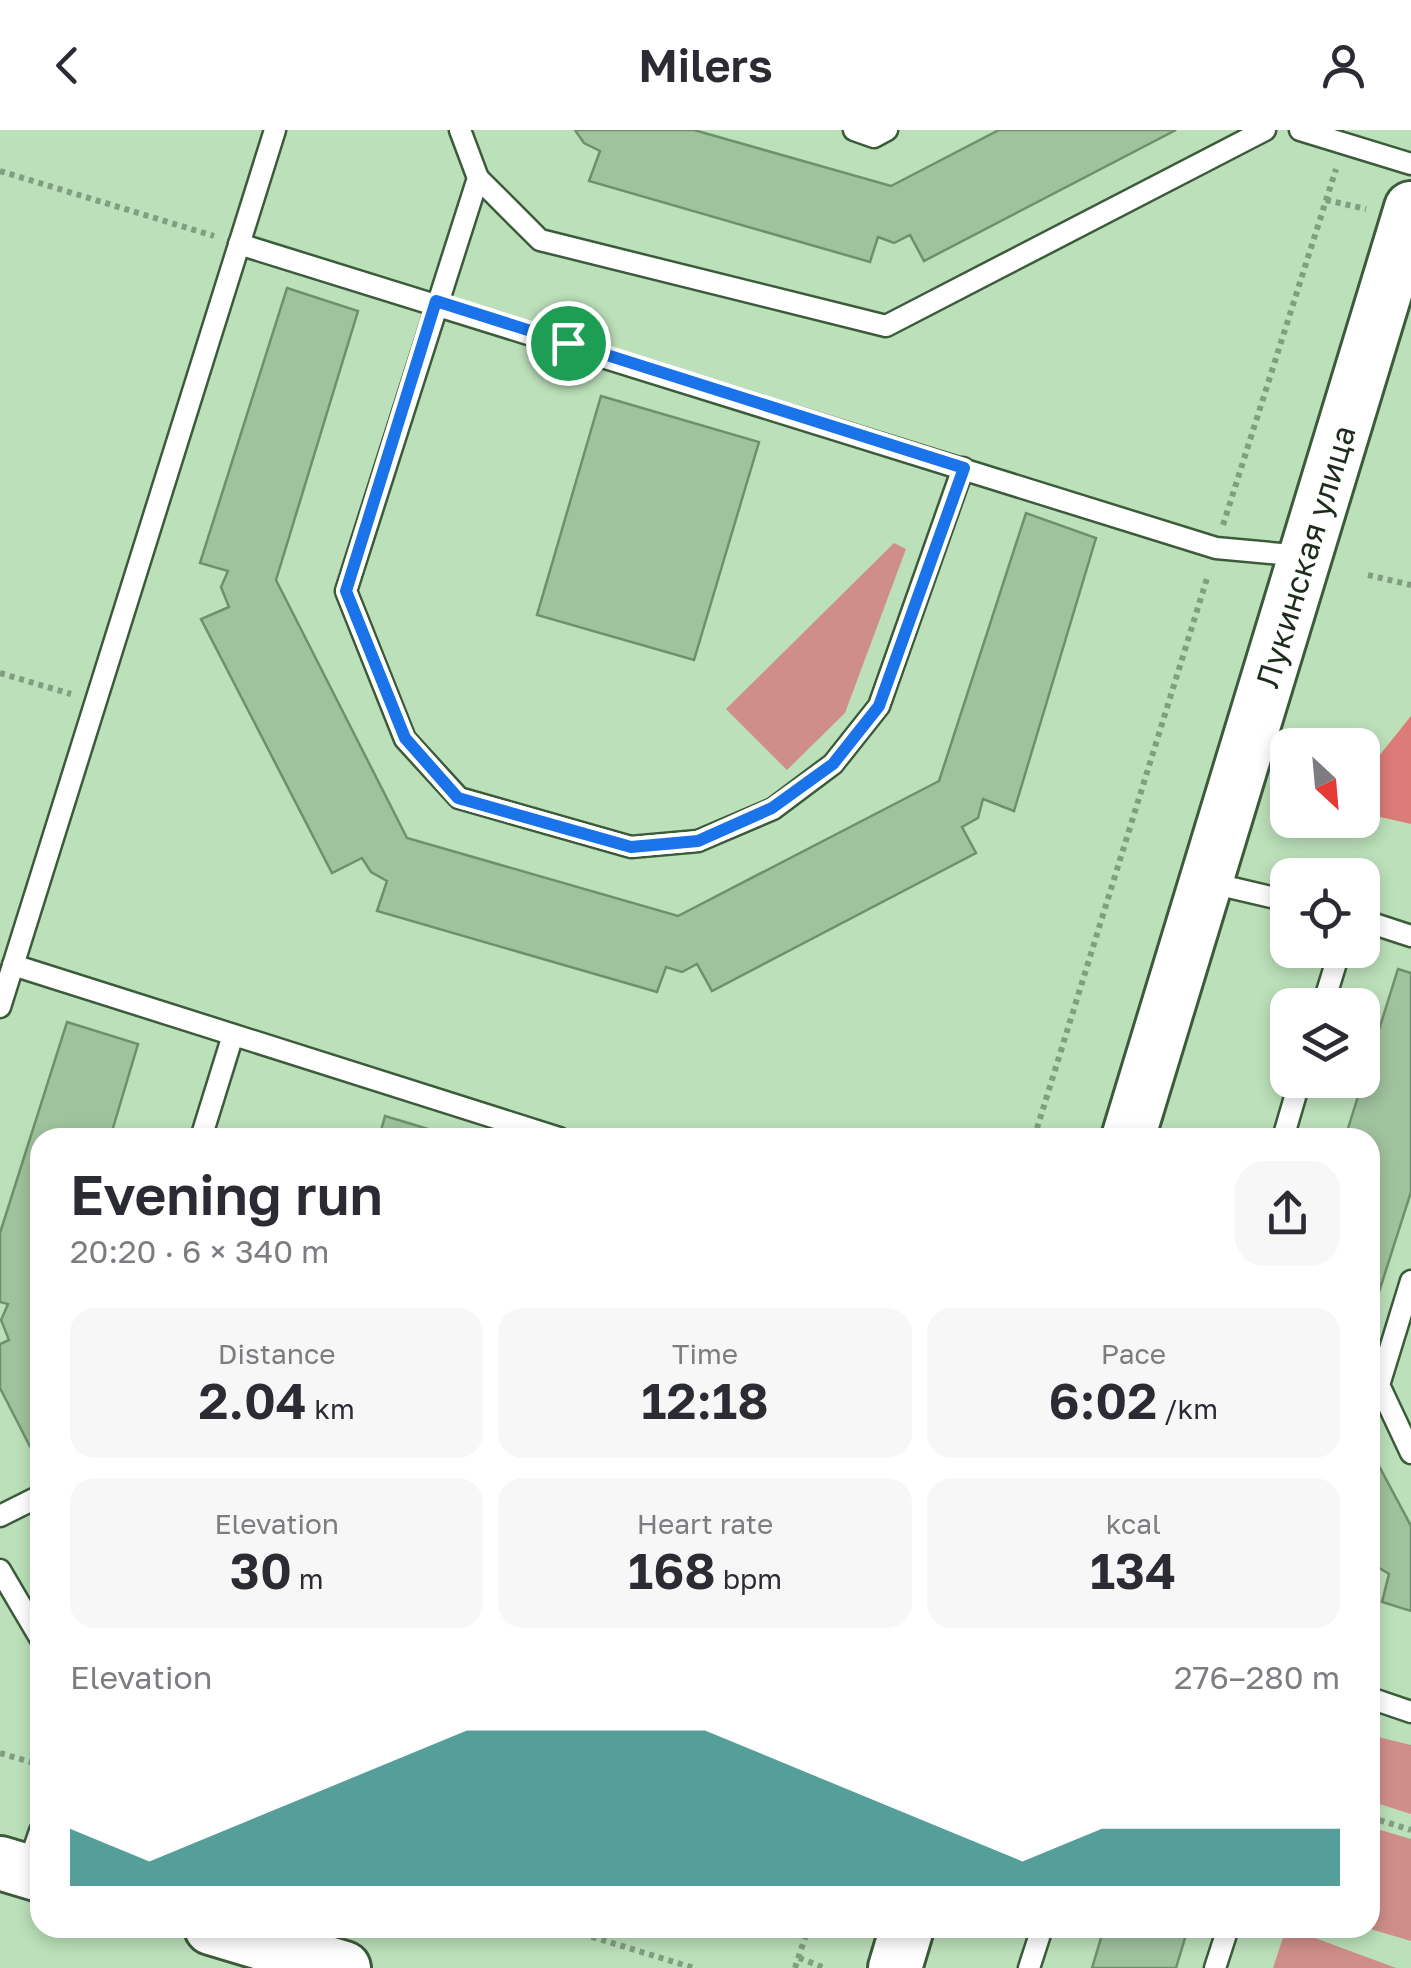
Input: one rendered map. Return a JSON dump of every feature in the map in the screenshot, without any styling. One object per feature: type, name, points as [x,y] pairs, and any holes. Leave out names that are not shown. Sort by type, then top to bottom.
[{"type":"street","name":"Лукинская улица","points":[[1131,1128],[1411,208]]},
{"type":"street","points":[[244,1938],[344,1968]]},
{"type":"street","points":[[895,1968],[904,1938]]},
{"type":"lane","points":[[0,1007],[275,130]]},
{"type":"lane","points":[[460,130],[478,178],[540,240],[886,326],[1264,130]]},
{"type":"lane","points":[[854,130],[874,137],[887,130]]},
{"type":"lane","points":[[1300,130],[1411,164]]},
{"type":"lane","points":[[478,178],[346,591],[405,738],[458,798],[631,847],[698,841],[772,808],[833,764],[879,706],[964,468]]},
{"type":"lane","points":[[239,244],[436,301],[1216,548],[1305,556]]},
{"type":"lane","points":[[1206,882],[1270,897]]},
{"type":"lane","points":[[1380,926],[1411,936]]},
{"type":"lane","points":[[13,965],[527,1128]]},
{"type":"lane","points":[[204,1128],[233,1035]]},
{"type":"lane","points":[[1285,1128],[1294,1098]]},
{"type":"lane","points":[[1380,1382],[1411,1281]]},
{"type":"lane","points":[[1380,1387],[1411,1452]]},
{"type":"lane","points":[[0,1516],[30,1501]]},
{"type":"lane","points":[[0,1570],[30,1621]]},
{"type":"lane","points":[[1380,1701],[1411,1712]]},
{"type":"lane","points":[[1029,1968],[1039,1938]]},
{"type":"lane","points":[[1215,1968],[1225,1938]]},
{"type":"path","points":[[1037,1128],[1344,143]]},
{"type":"path","points":[[0,171],[239,244]]},
{"type":"path","points":[[1368,575],[1411,585]]},
{"type":"path","points":[[0,673],[96,702]]},
{"type":"path","points":[[0,1752],[30,1762]]},
{"type":"path","points":[[1380,1820],[1411,1830]]},
{"type":"path","points":[[596,1938],[694,1968]]},
{"type":"path","points":[[795,1968],[805,1938]]},
{"type":"path","points":[[799,1958],[826,1968]]},
{"type":"shaded area","points":[[894,543],[906,549],[845,713],[787,770],[726,709]]},
{"type":"shaded area","points":[[1411,716],[1411,824],[1380,817],[1380,755]]},
{"type":"shaded area","points":[[1380,1737],[1411,1745],[1411,1814],[1380,1804]]},
{"type":"shaded area","points":[[1380,1830],[1411,1839],[1411,1941],[1380,1932]]},
{"type":"shaded area","points":[[1283,1938],[1315,1938],[1396,1968],[1273,1968]]},
{"type":"building","points":[[575,130],[694,130],[891,186],[999,130],[1176,130],[924,261],[910,235],[894,243],[878,237],[870,262],[589,181],[600,151],[584,143]]},
{"type":"building","points":[[287,288],[358,311],[276,580],[407,838],[678,916],[939,781],[1026,513],[1096,538],[1014,811],[983,799],[978,818],[962,827],[976,853],[712,991],[697,964],[682,972],[666,967],[657,992],[377,911],[387,881],[371,872],[362,858],[332,873],[201,619],[229,607],[221,587],[228,571],[200,563]]},
{"type":"building","points":[[601,396],[759,442],[694,660],[537,615]]},
{"type":"building","points":[[1398,969],[1411,973],[1411,1192],[1380,1289],[1380,1128],[1348,1128],[1358,1098],[1380,1098],[1380,1026]]},
{"type":"building","points":[[67,1022],[138,1044],[113,1128],[33,1128]]},
{"type":"building","points":[[385,1116],[425,1128],[382,1128]]},
{"type":"building","points":[[30,1139],[30,1446],[0,1388],[0,1344],[9,1340],[1,1320],[8,1304],[0,1302],[0,1233]]},
{"type":"building","points":[[1380,1468],[1411,1526],[1411,1611],[1382,1602],[1389,1574],[1380,1568]]},
{"type":"building","points":[[1101,1938],[1185,1938],[1176,1968],[1092,1968]]},
{"type":"route","points":[[436,301],[568,343],[964,468],[879,706],[833,764],[772,808],[698,841],[631,847],[458,798],[405,738],[346,591],[436,301]]}]
